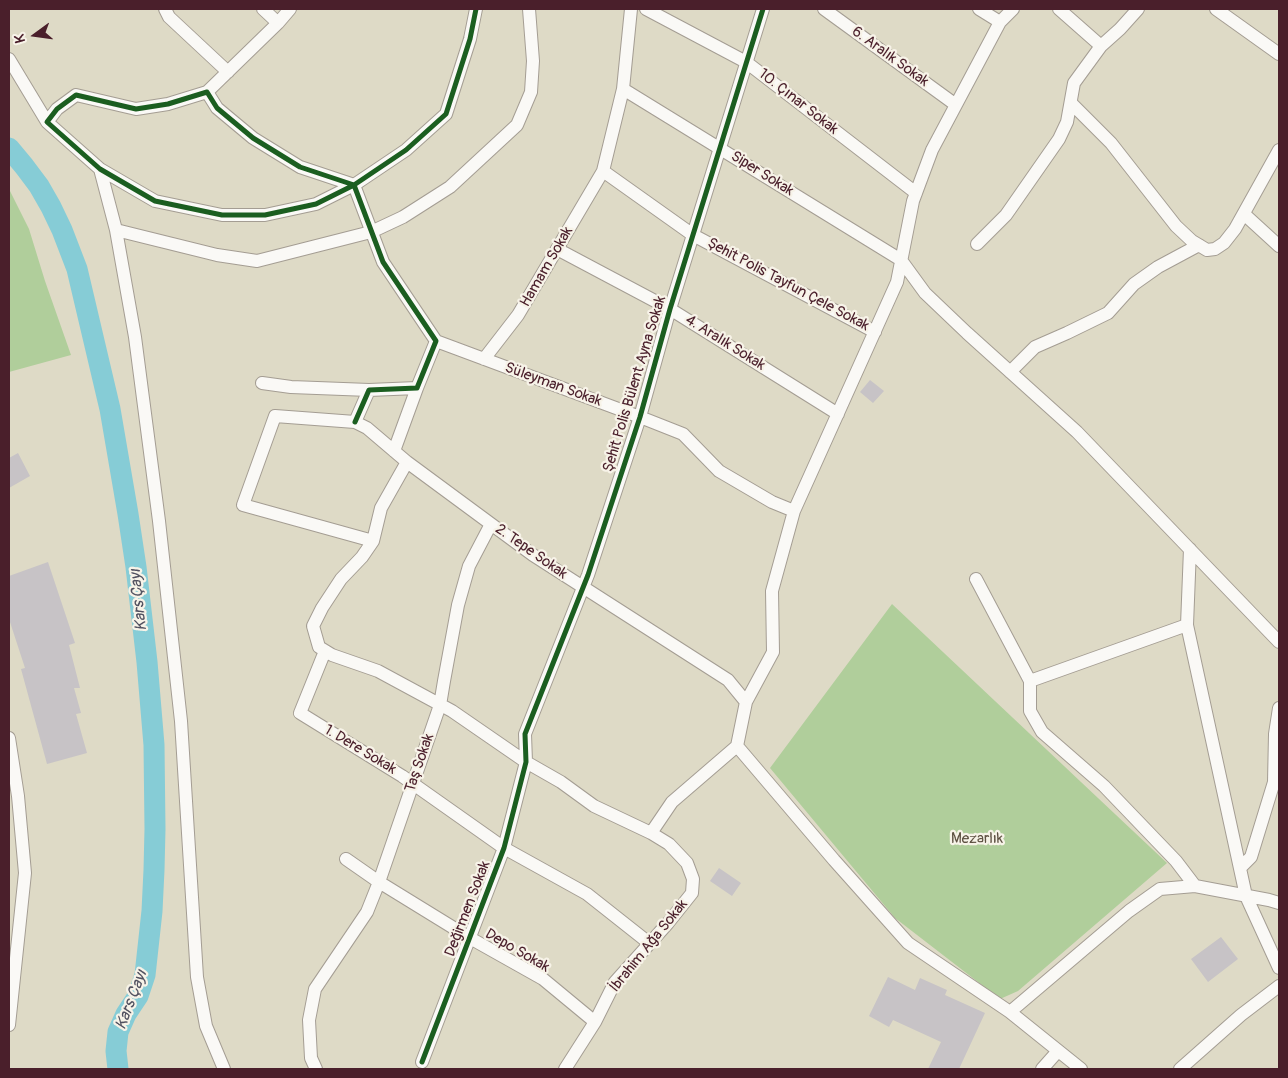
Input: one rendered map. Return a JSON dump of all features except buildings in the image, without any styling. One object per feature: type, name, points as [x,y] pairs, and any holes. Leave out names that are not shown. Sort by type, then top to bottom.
[{"type":"street","points":[[165,9],[169,17],[228,72]]},
{"type":"street","points":[[263,9],[278,23]]},
{"type":"street","points":[[47,122],[57,109],[76,95],[136,109],[168,104],[207,92],[290,9]]},
{"type":"street","points":[[9,59],[47,122],[100,169],[155,201],[222,215],[265,215],[316,204],[354,185],[406,150],[446,114],[470,39],[476,9]]},
{"type":"street","points":[[116,230],[217,255],[257,261],[371,232],[403,217],[450,187],[517,125],[530,92],[533,61],[529,9]]},
{"type":"street","name":"Hamam Sokak","points":[[484,359],[518,315],[603,171],[623,89],[631,9]]},
{"type":"street","name":"10. Çınar Sokak","points":[[646,9],[746,62],[916,193]]},
{"type":"street","name":"Şehit Polis Bülent Ayna Sokak","points":[[526,762],[525,734],[588,575],[640,417],[670,309],[762,9]]},
{"type":"street","name":"6. Aralık Sokak","points":[[824,9],[956,105]]},
{"type":"street","points":[[979,9],[1000,22]]},
{"type":"street","points":[[651,833],[672,802],[737,746],[746,702],[773,652],[772,590],[794,511],[897,282],[913,201],[932,150],[1000,22],[1013,9]]},
{"type":"street","points":[[1059,9],[1101,46]]},
{"type":"street","points":[[977,244],[1006,215],[1059,139],[1068,122],[1074,83],[1101,46],[1138,9]]},
{"type":"street","points":[[1218,9],[1279,54]]},
{"type":"street","name":"Siper Sokak","points":[[623,89],[901,260]]},
{"type":"street","points":[[207,92],[217,108],[268,148],[300,167],[354,185]]},
{"type":"street","points":[[1071,103],[1111,142],[1176,226],[1192,241],[1207,250],[1215,249],[1224,243],[1244,214],[1279,150]]},
{"type":"street","points":[[100,169],[116,230],[135,337],[159,521],[180,721],[197,977],[206,1026],[224,1069]]},
{"type":"street","name":"Şehit Polis Tayfun Çele Sokak","points":[[603,171],[693,235],[875,332]]},
{"type":"street","points":[[354,185],[383,262],[436,341],[394,452]]},
{"type":"street","points":[[1244,214],[1279,246]]},
{"type":"street","points":[[1010,372],[1035,347],[1108,313],[1134,284],[1158,267],[1199,245]]},
{"type":"street","name":"4. Aralık Sokak","points":[[557,249],[670,309],[838,414]]},
{"type":"street","points":[[901,260],[925,293],[1077,432],[1279,642]]},
{"type":"street","name":"Süleyman Sokak","points":[[436,341],[683,434],[719,470],[772,502],[794,511]]},
{"type":"street","points":[[262,384],[291,388],[369,390],[417,388]]},
{"type":"street","points":[[369,390],[355,422],[275,416],[243,505],[373,542]]},
{"type":"street","name":"2. Tepe Sokak","points":[[355,422],[367,428],[406,462],[533,555],[728,680],[746,702]]},
{"type":"street","points":[[325,651],[319,647],[313,626],[341,579],[373,542],[381,508],[406,462]]},
{"type":"street","name":"Taş Sokak","points":[[316,1069],[312,1058],[309,1020],[315,989],[367,912],[379,882],[440,705],[460,597],[469,566],[491,524]]},
{"type":"street","points":[[1190,550],[1187,626],[1246,896],[1279,968]]},
{"type":"street","points":[[976,579],[1030,681],[1030,711],[1042,732],[1104,786],[1176,861],[1195,886]]},
{"type":"street","points":[[1030,681],[1187,626]]},
{"type":"street","name":"İbrahim Ağa Sokak","points":[[325,651],[378,671],[452,711],[526,762],[561,782],[594,806],[651,833],[669,844],[687,863],[693,879],[692,893],[615,982],[595,1022],[565,1069]]},
{"type":"street","name":"1. Dere Sokak","points":[[325,651],[300,713],[413,784],[504,848],[587,894],[650,943]]},
{"type":"street","points":[[1240,868],[1251,857],[1274,782],[1275,734],[1279,708]]},
{"type":"street","points":[[9,738],[18,796],[25,873],[9,1025]]},
{"type":"street","points":[[737,746],[908,943],[1010,1012],[1081,1069]]},
{"type":"street","name":"Değirmen Sokak","points":[[422,1062],[504,848],[526,762]]},
{"type":"street","name":"Depo Sokak","points":[[346,859],[379,882],[470,938],[543,980],[595,1022]]},
{"type":"street","points":[[1010,1012],[1128,911],[1160,890],[1195,886],[1279,903]]},
{"type":"street","points":[[1180,1069],[1241,1015],[1279,986]]},
{"type":"street","points":[[1042,1069],[1058,1051]]},
{"type":"green space","points":[[9,189],[29,229],[71,355],[9,372]]},
{"type":"green space","name":"Mezarlık","points":[[892,604],[1167,863],[1018,991],[1000,999],[895,918],[770,768]]},
{"type":"waterway","name":"Kars Çayı","points":[[9,148],[39,186],[51,207],[77,269],[110,409],[136,567],[154,745],[154,870],[152,911],[145,975],[138,996],[126,1014],[118,1032],[116,1051],[118,1069]]},
{"type":"cycle path","points":[[355,422],[369,390],[417,388],[436,341],[383,262],[354,185],[300,167],[253,138],[217,108],[207,92],[168,104],[136,109],[76,95],[57,109],[47,122],[100,169],[155,201],[222,215],[265,215],[316,204],[354,185],[406,150],[446,114],[470,39],[476,9]]},
{"type":"cycle path","points":[[422,1062],[504,848],[526,762],[525,734],[588,575],[640,417],[670,309],[763,9]]}]
